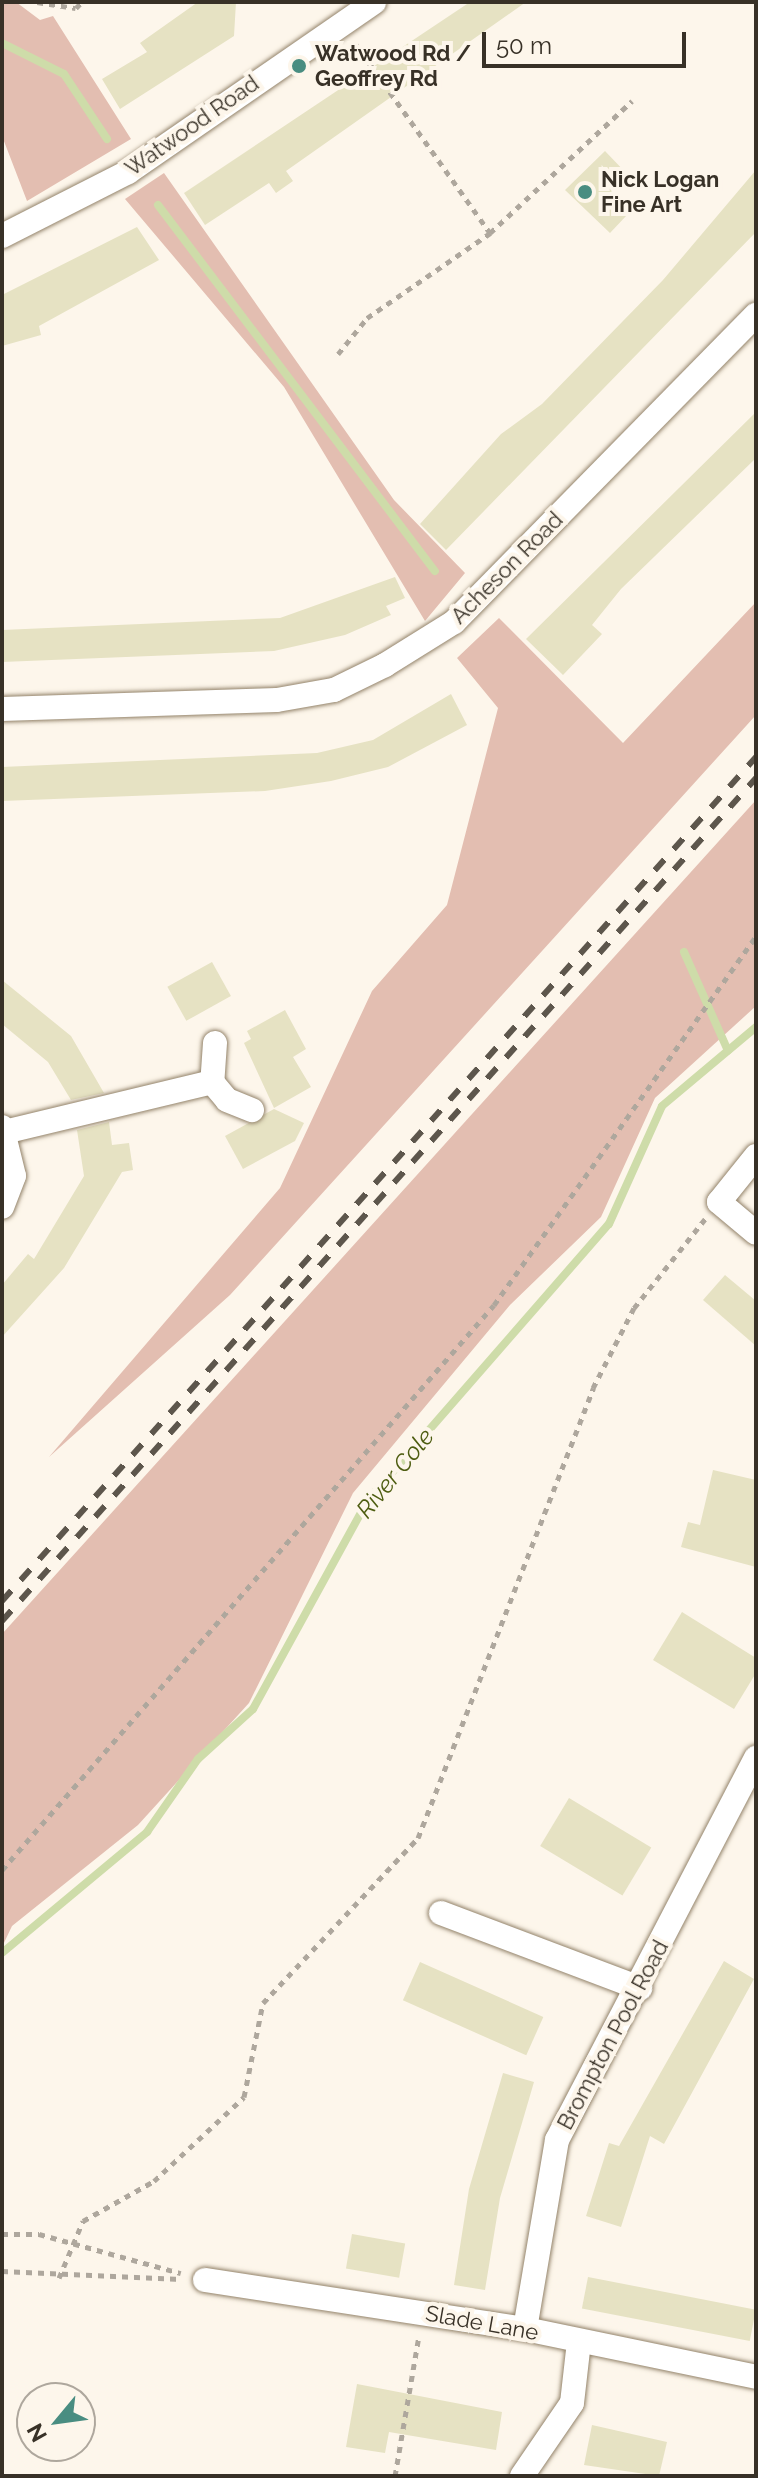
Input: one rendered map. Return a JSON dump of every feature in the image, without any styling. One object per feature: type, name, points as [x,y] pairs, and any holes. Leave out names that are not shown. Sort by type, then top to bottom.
[{"type":"street","name":"Watwood Road","points":[[2,236],[128,172],[353,10]]},
{"type":"street","name":"Acheson Road","points":[[2,709],[277,700],[334,690],[385,665],[454,622],[756,315]]},
{"type":"street","points":[[215,1043],[212,1082],[227,1100],[252,1110]]},
{"type":"street","points":[[2,1207],[14,1176],[3,1130],[212,1082]]},
{"type":"street","points":[[756,1156],[719,1202],[756,1233]]},
{"type":"street","name":"Brompton Pool Road","points":[[525,2329],[557,2140],[640,1988],[756,1758]]},
{"type":"street","points":[[441,1913],[640,1988]]},
{"type":"street","name":"Slade Lane","points":[[205,2280],[525,2329],[756,2377]]},
{"type":"street","points":[[522,2476],[572,2403],[579,2342]]},
{"type":"path","points":[[37,2],[76,8],[82,2]]},
{"type":"path","points":[[353,10],[490,233]]},
{"type":"path","points":[[338,354],[367,318],[490,233],[632,101]]},
{"type":"path","points":[[2,1870],[494,1305],[756,937]]},
{"type":"path","points":[[59,2278],[83,2221],[154,2181],[244,2097],[263,2003],[418,1838],[593,1388],[634,1308],[719,1202]]},
{"type":"path","points":[[2,2234],[74,2244],[205,2280]]},
{"type":"path","points":[[2,2271],[59,2278],[205,2280]]},
{"type":"path","points":[[395,2476],[422,2313]]},
{"type":"shaded area","points":[[2,2],[16,2],[40,20],[53,16],[131,139],[27,201],[2,136]]},
{"type":"shaded area","points":[[164,173],[394,500],[465,573],[425,621],[284,387],[125,199]]},
{"type":"shaded area","points":[[756,602],[756,715],[230,1295],[49,1457],[280,1188],[372,991],[447,905],[498,708],[457,658],[499,618],[623,743]]},
{"type":"shaded area","points":[[756,800],[756,1006],[655,1098],[601,1217],[510,1305],[353,1493],[249,1703],[138,1825],[12,1926],[2,1947],[2,1634]]},
{"type":"building","points":[[198,2],[236,2],[234,36],[120,109],[102,79],[147,52],[140,43]]},
{"type":"building","points":[[470,2],[526,2],[286,171],[293,181],[276,193],[269,183],[205,225],[184,193]]},
{"type":"building","points":[[605,151],[628,175],[607,196],[627,215],[610,233],[565,190]]},
{"type":"building","points":[[756,170],[756,232],[446,550],[420,524],[501,434],[542,404],[663,280]]},
{"type":"building","points":[[137,227],[159,260],[39,326],[41,335],[2,346],[2,295]]},
{"type":"building","points":[[756,412],[756,458],[621,589],[592,625],[602,634],[563,675],[526,639]]},
{"type":"building","points":[[395,577],[405,598],[386,606],[391,615],[345,635],[274,651],[2,662],[2,630],[280,618]]},
{"type":"building","points":[[451,694],[467,725],[388,767],[331,781],[265,791],[2,801],[2,767],[317,753],[373,740]]},
{"type":"building","points":[[212,962],[231,996],[186,1021],[167,987]]},
{"type":"building","points":[[2,980],[71,1036],[104,1093],[71,1100],[48,1062],[2,1024]]},
{"type":"building","points":[[285,1010],[306,1049],[293,1057],[311,1087],[274,1108],[244,1043],[251,1039],[247,1031]]},
{"type":"building","points":[[274,1109],[304,1123],[295,1141],[243,1169],[225,1136]]},
{"type":"building","points":[[109,1122],[112,1145],[129,1143],[133,1170],[122,1172],[64,1268],[2,1337],[2,1285],[28,1254],[34,1259],[84,1176],[77,1130]]},
{"type":"building","points":[[725,1275],[756,1301],[756,1346],[703,1300]]},
{"type":"building","points":[[713,1470],[756,1480],[756,1567],[681,1547],[688,1522],[700,1525]]},
{"type":"building","points":[[682,1612],[756,1658],[756,1673],[734,1709],[653,1660]]},
{"type":"building","points":[[569,1798],[651,1847],[622,1895],[540,1846]]},
{"type":"building","points":[[724,1961],[754,1979],[664,2144],[650,2136],[621,2227],[586,2216],[609,2143],[619,2146]]},
{"type":"building","points":[[420,1962],[543,2017],[526,2055],[403,2000]]},
{"type":"building","points":[[503,2073],[534,2082],[500,2198],[485,2290],[454,2285],[469,2189]]},
{"type":"building","points":[[352,2234],[405,2243],[399,2278],[346,2268]]},
{"type":"building","points":[[588,2277],[756,2310],[750,2341],[582,2308]]},
{"type":"building","points":[[357,2384],[502,2412],[496,2450],[389,2432],[385,2453],[346,2447]]},
{"type":"building","points":[[592,2425],[667,2442],[659,2476],[584,2465]]},
{"type":"waterway","points":[[2,43],[64,74],[107,139]]},
{"type":"waterway","points":[[158,205],[435,571]]},
{"type":"waterway","points":[[684,952],[728,1051]]},
{"type":"waterway","name":"River Cole","points":[[2,1953],[147,1832],[198,1759],[253,1709],[368,1500],[609,1224],[662,1106],[756,1027]]},
{"type":"railway","points":[[2,1601],[756,757]]},
{"type":"railway","points":[[2,1621],[756,778]]},
{"type":"place","name":"Watwood Rd / Geoffrey Rd","points":[[299,66]]},
{"type":"place","name":"Nick Logan Fine Art","points":[[585,192]]}]
